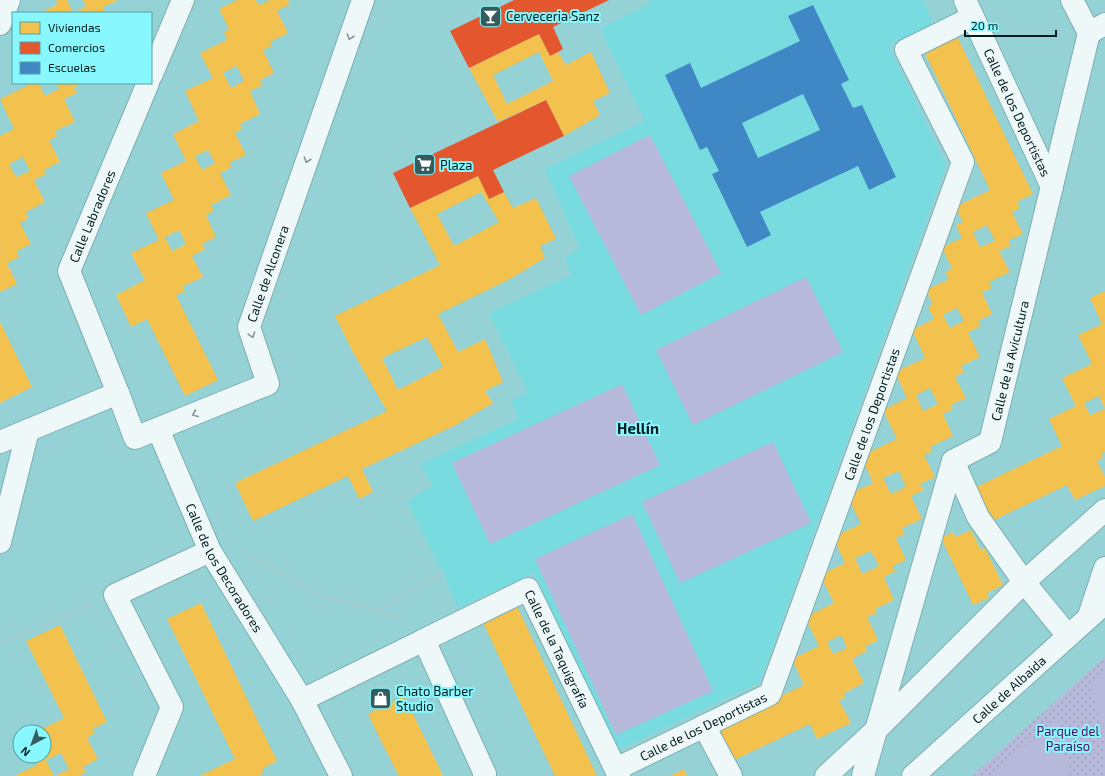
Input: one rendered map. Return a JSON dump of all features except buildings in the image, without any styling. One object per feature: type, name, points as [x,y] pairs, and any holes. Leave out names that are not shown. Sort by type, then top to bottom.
[{"type":"street","points":[[0,24],[9,0]]},
{"type":"street","points":[[152,74],[183,0]]},
{"type":"street","name":"Calle de Alconera","points":[[118,393],[135,438],[268,384],[249,327],[363,0]]},
{"type":"street","points":[[1072,0],[1097,29]]},
{"type":"street","name":"Calle de los Deportistas","points":[[617,772],[704,726],[770,694],[963,162],[906,50],[969,8],[1052,187]]},
{"type":"street","name":"Calle de la Avicultura","points":[[953,461],[990,442],[1052,187],[1097,29]]},
{"type":"street","name":"Calle Labradores","points":[[118,393],[68,271],[148,84]]},
{"type":"street","points":[[0,442],[118,393]]},
{"type":"street","name":"Calle de los Decoradores","points":[[158,429],[210,551],[302,700],[341,776]]},
{"type":"street","points":[[0,542],[28,430]]},
{"type":"street","points":[[953,461],[978,517],[1024,582],[1068,636]]},
{"type":"street","points":[[863,776],[953,461]]},
{"type":"street","points":[[826,776],[876,730],[1024,582],[1105,510]]},
{"type":"street","points":[[144,776],[172,707],[115,595],[210,551]]},
{"type":"street","points":[[1089,617],[1105,568]]},
{"type":"street","name":"Calle de la Taquigrafía","points":[[424,640],[528,589],[617,772]]},
{"type":"street","name":"Calle de Albaida","points":[[913,776],[1105,602]]},
{"type":"street","points":[[302,700],[424,640],[485,774],[484,776]]},
{"type":"street","points":[[704,726],[731,776]]},
{"type":"path","points":[[210,551],[237,549],[318,594],[417,623],[424,640]]},
{"type":"path","points":[[376,611],[443,573]]},
{"type":"path","points":[[0,643],[115,595]]},
{"type":"shaded area","points":[[649,0],[923,0],[934,25],[889,46],[946,165],[760,682],[617,751],[534,573],[458,608],[443,573],[407,501],[433,486],[420,464],[518,419],[511,401],[528,392],[489,313],[572,275],[564,258],[580,249],[545,169],[645,121],[600,28],[650,4]]},
{"type":"green space","points":[[650,135],[721,273],[641,315],[569,176]]},
{"type":"green space","points":[[806,277],[843,352],[693,425],[656,350]]},
{"type":"green space","points":[[622,384],[660,465],[490,544],[452,463]]},
{"type":"green space","points":[[773,442],[811,523],[680,583],[642,502]]},
{"type":"green space","points":[[632,514],[713,691],[616,735],[535,559]]},
{"type":"green space","name":"Parque del Paraíso","points":[[1105,657],[1105,776],[972,776]]},
{"type":"green space","points":[[1105,675],[1105,749],[1092,686]]},
{"type":"green space","points":[[1057,718],[1070,776],[992,776]]},
{"type":"place","name":"Cerveceria Sanz","points":[[490,16]]},
{"type":"place","name":"Plaza","points":[[424,165]]},
{"type":"place","name":"Chato Barber Studio","points":[[380,698]]},
{"type":"district","name":"Hellín","points":[[638,428]]}]
